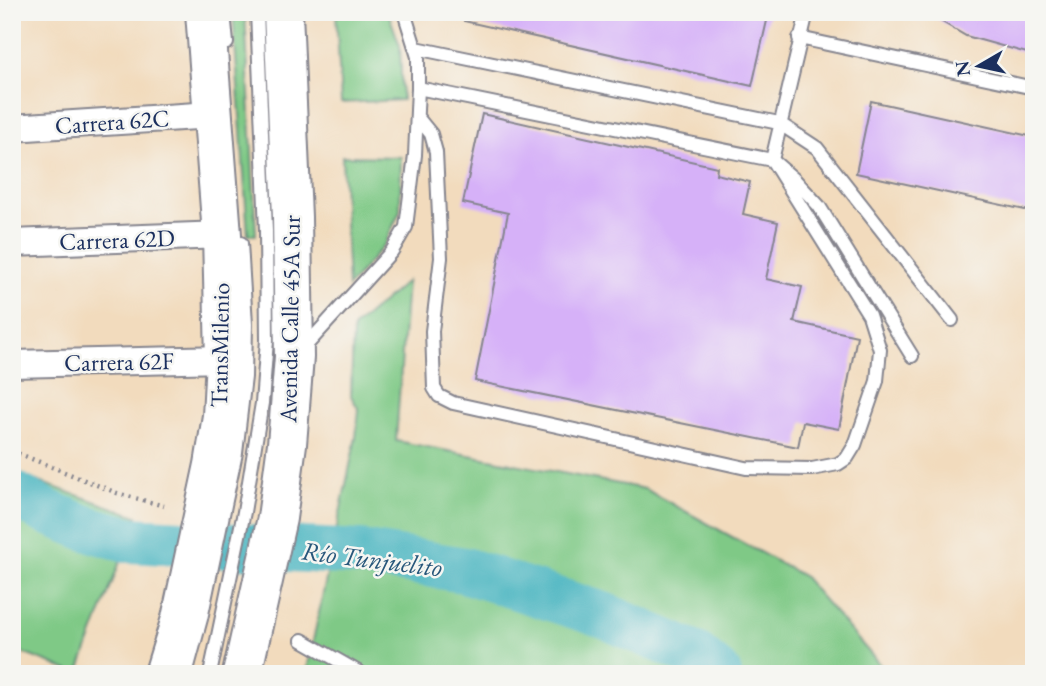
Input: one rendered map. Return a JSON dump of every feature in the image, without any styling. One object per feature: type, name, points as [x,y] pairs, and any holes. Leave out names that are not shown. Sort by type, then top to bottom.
[{"type":"highway","points":[[164,674],[191,619],[215,506],[222,415],[231,232],[212,115],[205,12]]},
{"type":"highway","name":"Avenida Calle 45A Sur","points":[[242,674],[238,621],[261,515],[287,444],[294,357],[292,217],[283,12]]},
{"type":"street","name":"Carrera 62C","points":[[12,128],[212,115]]},
{"type":"street","name":"Carrera 62D","points":[[12,243],[231,232]]},
{"type":"street","name":"Carrera 62F","points":[[12,364],[225,359]]},
{"type":"lane","points":[[224,12],[227,53]]},
{"type":"lane","name":"TransMilenio","points":[[257,12],[266,232],[267,340],[262,403],[261,515]]},
{"type":"lane","points":[[294,357],[393,251],[406,226],[418,118],[418,88],[416,48],[404,12]]},
{"type":"lane","points":[[418,118],[431,134],[436,152],[441,258],[432,331],[435,388],[439,396],[453,403],[746,468],[812,469],[838,464],[847,458],[855,446],[877,381],[880,350],[869,315],[772,160],[807,12]]},
{"type":"lane","points":[[799,38],[1034,88]]},
{"type":"lane","points":[[416,48],[779,123],[817,148],[952,320]]},
{"type":"lane","points":[[418,88],[772,160],[819,206],[912,356]]},
{"type":"lane","name":"TransMilenio","points":[[215,506],[236,453],[245,377],[246,324],[231,232]]},
{"type":"lane","points":[[186,674],[191,619]]},
{"type":"lane","points":[[210,674],[238,621]]},
{"type":"lane","points":[[302,640],[362,674]]},
{"type":"path","points":[[12,451],[117,493],[164,506]]},
{"type":"green space","points":[[233,12],[245,12],[256,235],[248,235]]},
{"type":"green space","points":[[336,12],[388,12],[400,46],[402,100],[341,103]]},
{"type":"green space","points":[[342,156],[401,157],[400,211],[385,244],[348,287]]},
{"type":"green space","points":[[407,281],[396,441],[645,489],[803,576],[888,674],[306,674],[356,437],[359,410],[351,396],[353,328]]},
{"type":"green space","points":[[12,469],[28,478],[137,516],[78,674],[12,649]]},
{"type":"building","points":[[465,12],[769,12],[752,86],[464,21]]},
{"type":"building","points":[[925,12],[1034,12],[1034,55],[966,36]]},
{"type":"building","points":[[871,101],[1034,137],[1034,212],[856,173]]},
{"type":"building","points":[[482,114],[717,167],[716,174],[750,182],[743,214],[778,222],[766,279],[802,287],[794,322],[857,336],[839,429],[803,422],[798,447],[475,381],[508,213],[463,203]]},
{"type":"waterway","name":"Río Tunjuelito","points":[[12,493],[47,512],[86,528],[130,540],[360,553],[464,570],[603,615],[696,655],[719,674]]}]
